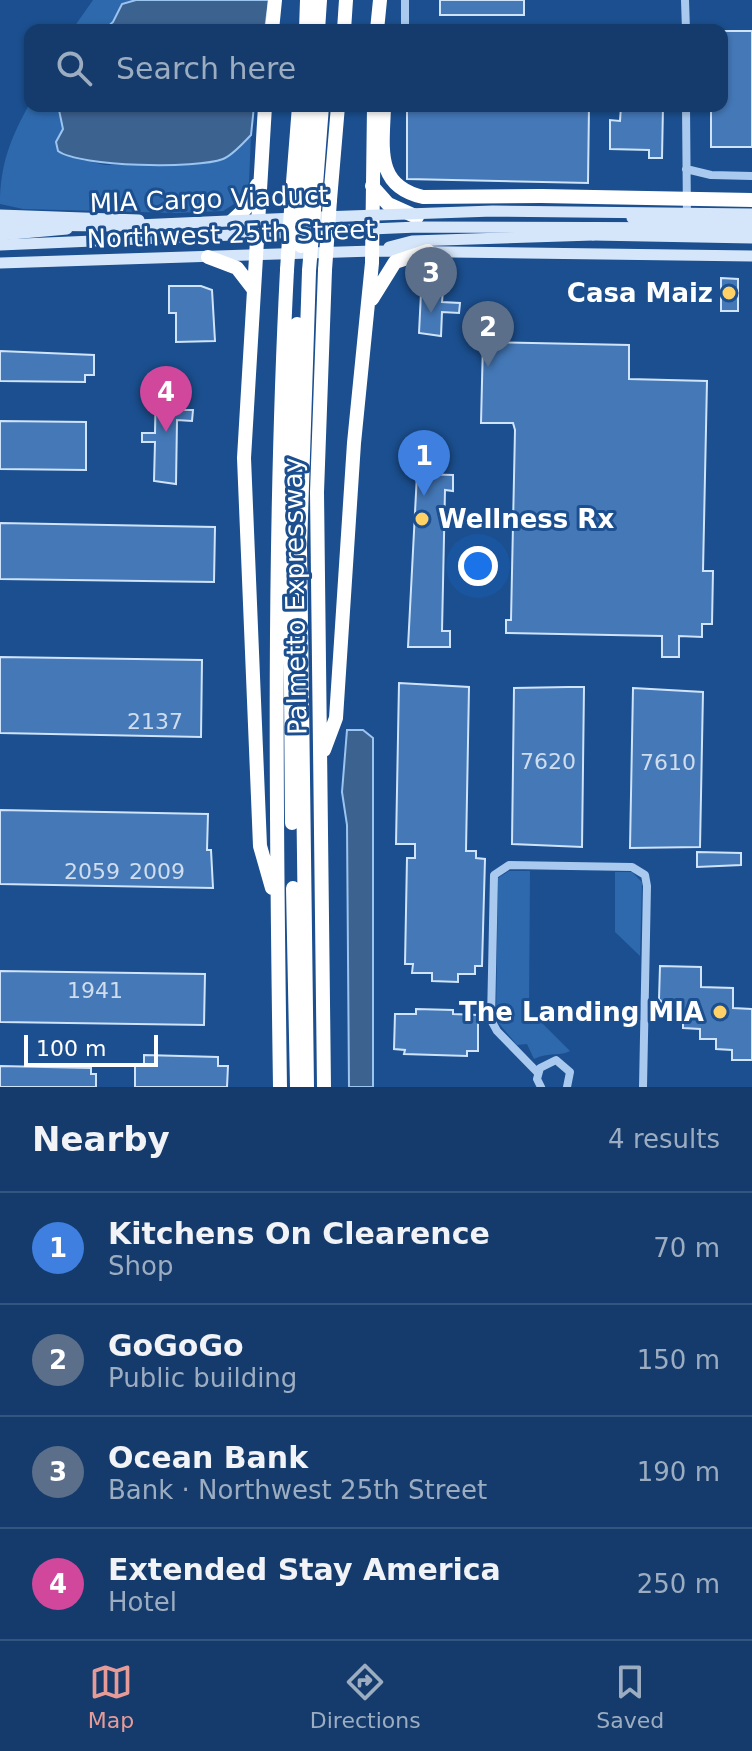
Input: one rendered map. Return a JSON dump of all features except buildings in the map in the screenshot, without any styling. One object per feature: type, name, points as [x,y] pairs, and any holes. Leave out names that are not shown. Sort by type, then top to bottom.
[{"type":"highway","points":[[273,24],[275,0]]},
{"type":"highway","points":[[306,24],[307,0]]},
{"type":"highway","points":[[318,24],[320,0]]},
{"type":"highway","points":[[328,24],[330,0]]},
{"type":"highway","points":[[344,24],[346,0]]},
{"type":"highway","points":[[378,24],[381,0]]},
{"type":"highway","points":[[381,0],[383,24]]},
{"type":"highway","points":[[265,112],[245,517],[260,846],[278,908]]},
{"type":"highway","name":"Palmetto Expressway","points":[[300,112],[311,198],[325,270],[317,492],[324,1087]]},
{"type":"highway","points":[[311,198],[312,112]]},
{"type":"highway","points":[[297,1087],[290,547],[299,271],[321,112]]},
{"type":"highway","name":"Palmetto Expressway","points":[[280,1087],[279,483],[299,271],[311,198],[336,112]]},
{"type":"highway","points":[[321,758],[336,718],[354,443],[373,251],[374,112]]},
{"type":"highway","points":[[384,112],[384,163],[388,176],[407,193],[423,197],[752,200]]},
{"type":"highway","points":[[232,221],[245,209],[261,177]]},
{"type":"highway","points":[[372,186],[388,204],[418,219]]},
{"type":"highway","points":[[368,306],[395,262],[428,251]]},
{"type":"highway","points":[[208,257],[237,268],[254,290]]},
{"type":"highway","points":[[299,271],[307,1087]]},
{"type":"main road","points":[[418,219],[752,214]]},
{"type":"main road","name":"Northwest 25th Street","points":[[0,215],[232,221],[371,218],[752,221]]},
{"type":"main road","points":[[0,235],[62,230],[102,219]]},
{"type":"main road","points":[[418,219],[752,228]]},
{"type":"main road","name":"MIA Cargo Viaduct","points":[[0,225],[115,226],[418,219]]},
{"type":"main road","name":"MIA Cargo Viaduct","points":[[0,245],[418,219]]},
{"type":"main road","points":[[373,251],[412,241],[593,235],[752,238]]},
{"type":"main road","name":"Northwest 25th Street","points":[[0,263],[373,251],[752,256]]},
{"type":"street","points":[[405,0],[405,24]]},
{"type":"street","points":[[685,0],[686,24]]},
{"type":"street","points":[[686,112],[686,255]]},
{"type":"street","points":[[686,169],[711,175],[752,176]]},
{"type":"street","points":[[541,1087],[538,1073],[497,1031],[491,1020],[494,875],[509,865],[632,867],[645,875],[643,1087]]},
{"type":"street","points":[[538,1073],[544,1064],[556,1060],[570,1072],[578,1087]]},
{"type":"street","points":[[567,1087],[570,1072]]},
{"type":"shaded area","points":[[93,0],[136,0],[121,6],[111,24],[76,24]]},
{"type":"shaded area","points":[[136,0],[269,0],[266,24],[111,24],[122,4]]},
{"type":"shaded area","points":[[25,112],[64,112],[63,129],[56,142],[69,157],[105,165],[194,164],[224,159],[251,135],[249,182],[242,199],[223,211],[176,213],[23,209],[0,204],[2,176]]},
{"type":"shaded area","points":[[59,112],[253,112],[251,135],[230,155],[223,159],[189,164],[139,165],[70,156],[58,151],[56,142],[63,129]]},
{"type":"shaded area","points":[[347,730],[363,730],[373,738],[373,1087],[349,1087],[347,825],[342,792]]},
{"type":"shaded area","points":[[509,871],[530,871],[529,1010],[570,1051],[567,1052],[534,1059],[527,1044],[517,1045],[496,1020],[498,878]]},
{"type":"shaded area","points":[[615,872],[632,872],[642,882],[640,956],[615,932]]},
{"type":"place","name":"Casa Maiz","points":[[729,293]]},
{"type":"place","name":"Ocean Bank","points":[[431,313]]},
{"type":"place","name":"GoGoGo","points":[[488,367]]},
{"type":"place","name":"Extended Stay America","points":[[166,432]]},
{"type":"place","name":"Kitchens On Clearence","points":[[424,496]]},
{"type":"place","name":"Wellness Rx","points":[[422,519]]},
{"type":"place","name":"The Landing MIA","points":[[720,1012]]}]
